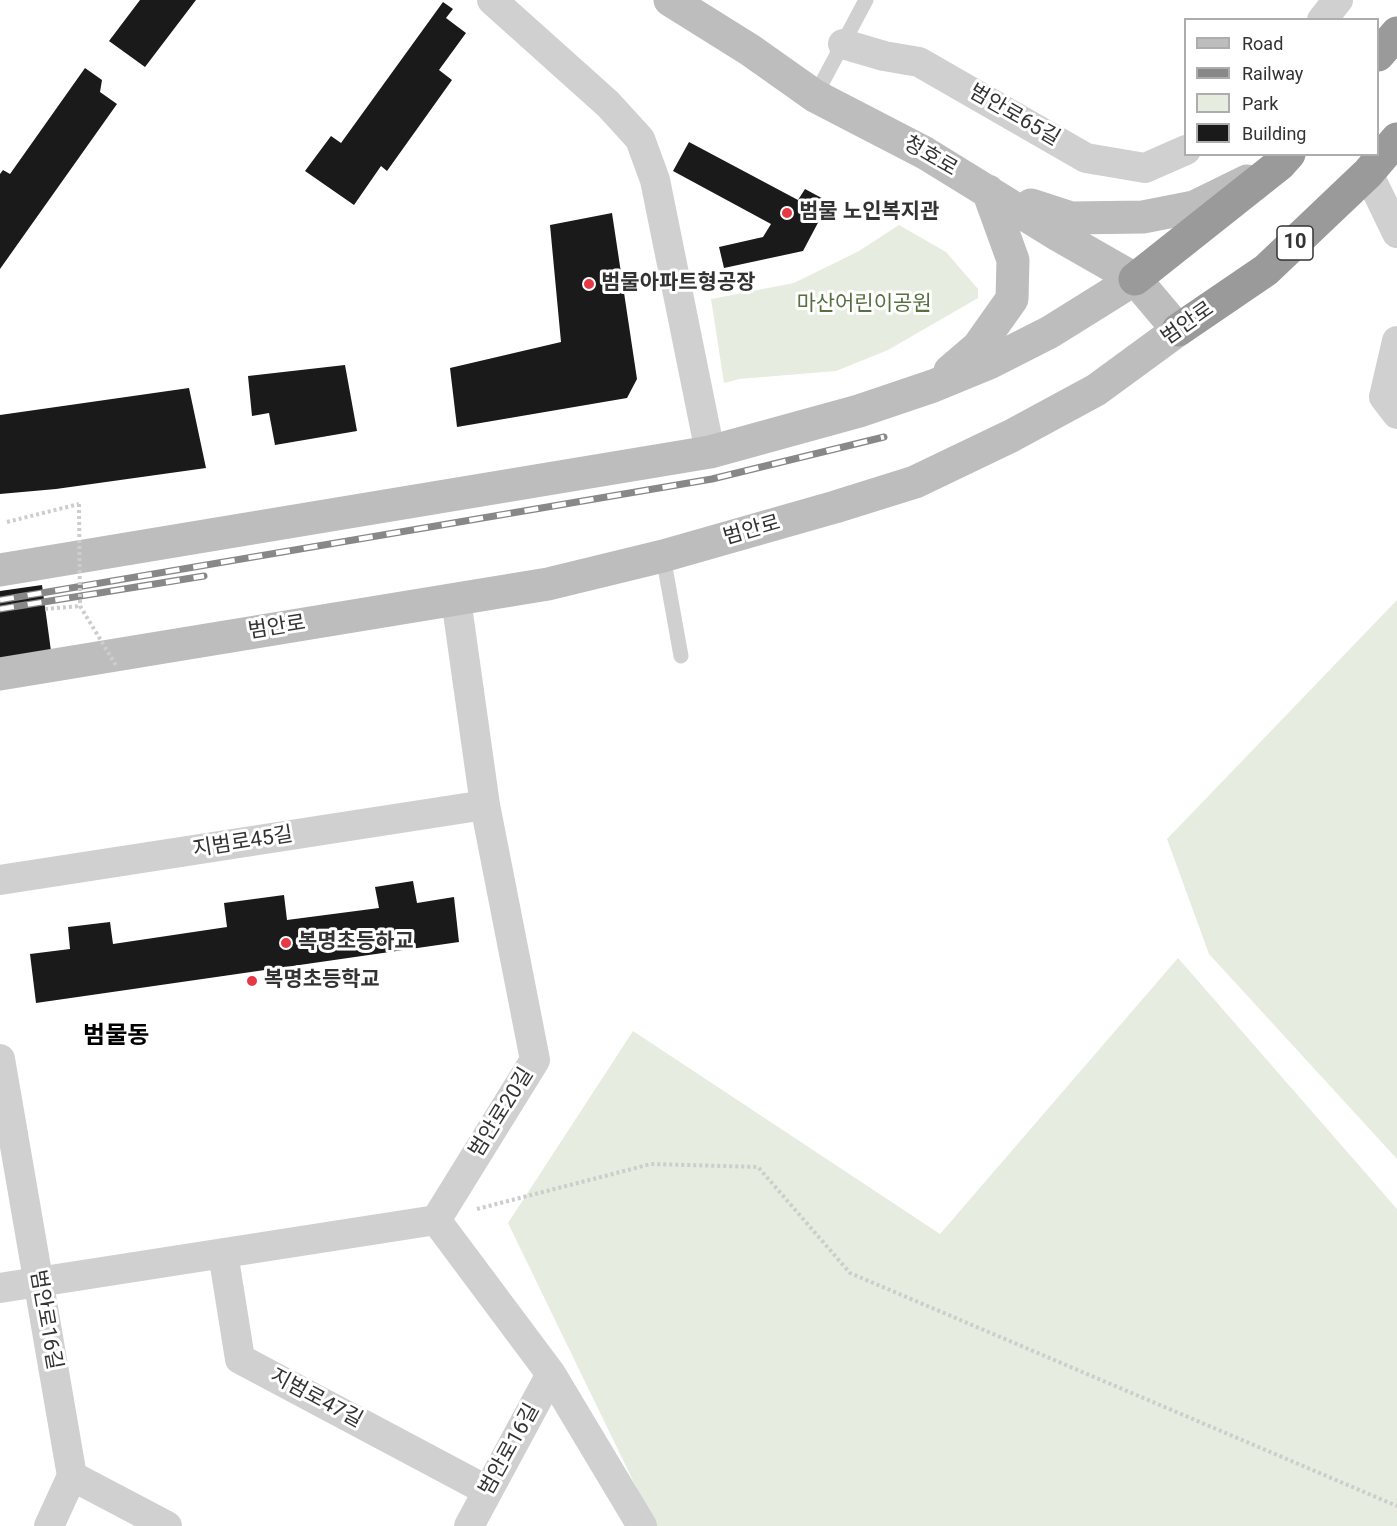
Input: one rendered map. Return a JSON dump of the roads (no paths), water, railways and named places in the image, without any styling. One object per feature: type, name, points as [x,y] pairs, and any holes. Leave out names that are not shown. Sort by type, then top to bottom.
[{"type":"highway","points":[[1379,53],[1397,33]]},
{"type":"highway","name":"범안로","points":[[1178,330],[1266,270],[1368,173],[1397,140]]},
{"type":"highway","points":[[1134,279],[1285,159]]},
{"type":"main road","name":"청호로","points":[[670,0],[750,50],[815,96],[925,153],[1134,279],[1178,330]]},
{"type":"main road","points":[[988,191],[1071,218],[1143,217],[1194,207],[1285,159]]},
{"type":"main road","points":[[933,386],[978,347],[1012,299],[1013,260],[988,191]]},
{"type":"main road","points":[[0,570],[710,452],[859,411],[933,386],[989,363],[1050,332],[1134,279]]},
{"type":"main road","name":"범안로","points":[[0,675],[548,584],[663,556],[835,507],[915,482],[1011,436],[1096,390],[1178,330]]},
{"type":"street","points":[[492,0],[608,104],[639,139],[655,180],[710,452]]},
{"type":"street","points":[[1324,18],[1338,0]]},
{"type":"street","name":"범안로65길","points":[[843,44],[884,56],[919,62],[1086,158],[1145,168],[1184,150]]},
{"type":"street","points":[[1368,173],[1397,233]]},
{"type":"street","points":[[1397,341],[1384,397],[1397,414]]},
{"type":"street","name":"범안로20길","points":[[436,1220],[535,1060],[485,806],[456,599]]},
{"type":"street","name":"지범로45길","points":[[0,880],[485,806]]},
{"type":"street","name":"범안로16길","points":[[0,1059],[72,1476]]},
{"type":"street","points":[[0,1288],[436,1220],[551,1374],[642,1526]]},
{"type":"street","name":"지범로47길","points":[[223,1253],[240,1359],[488,1491]]},
{"type":"street","name":"범안로16길","points":[[468,1526],[551,1374]]},
{"type":"street","points":[[49,1526],[72,1476],[167,1526]]},
{"type":"lane","points":[[815,96],[866,0]]},
{"type":"lane","points":[[663,556],[681,656]]},
{"type":"railway","points":[[0,600],[712,479],[884,437]]},
{"type":"railway","points":[[0,609],[204,576]]},
{"type":"place","name":"범물 노인복지관","points":[[787,213]]},
{"type":"place","name":"범물아파트형공장","points":[[589,284]]},
{"type":"place","name":"복명초등하교","points":[[286,943]]},
{"type":"place","name":"복명초등학교","points":[[252,981]]},
{"type":"district","name":"범물동","points":[[116,1037]]},
{"type":"park label","name":"마산어린이공원","points":[[864,305]]}]
